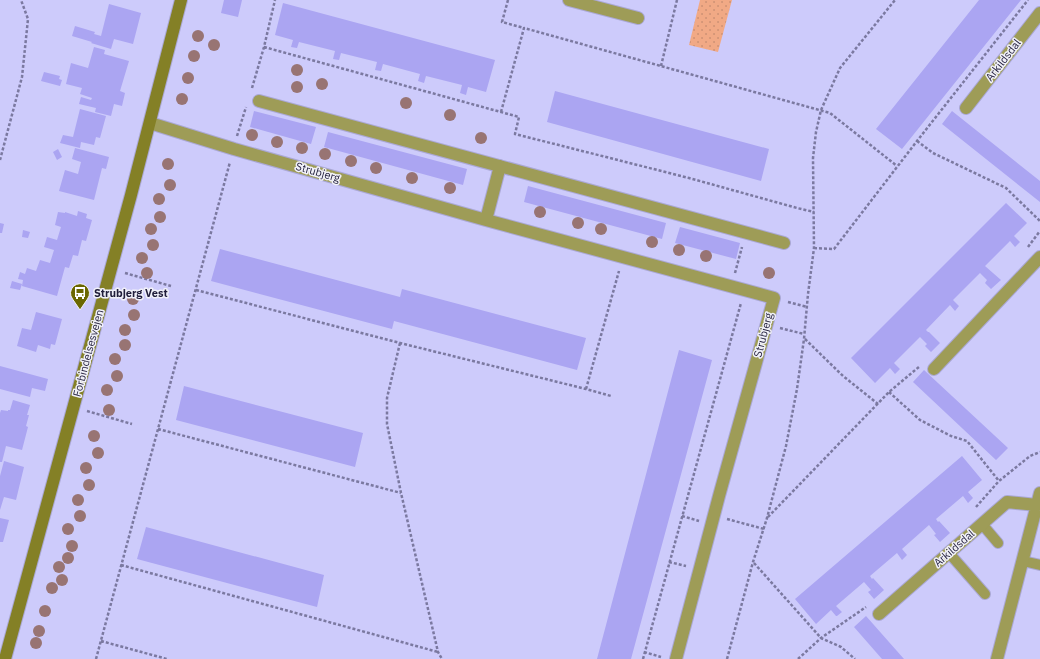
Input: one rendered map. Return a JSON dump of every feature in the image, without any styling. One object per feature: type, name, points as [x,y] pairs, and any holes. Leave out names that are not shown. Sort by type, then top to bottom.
[{"type":"street","name":"Forbindelsesvejen","points":[[5,659],[150,123],[181,0]]},
{"type":"street","points":[[569,0],[638,18]]},
{"type":"street","name":"Arkildsdal","points":[[966,108],[1040,13]]},
{"type":"street","points":[[259,101],[784,243]]},
{"type":"street","name":"Strubjerg","points":[[150,123],[486,220],[774,298],[713,515],[676,659]]},
{"type":"street","points":[[486,220],[500,166]]},
{"type":"street","points":[[929,366],[1040,257]]},
{"type":"street","points":[[997,659],[1040,493]]},
{"type":"street","name":"Arkildsdal","points":[[879,614],[1008,502],[1037,505]]},
{"type":"lane","points":[[982,524],[998,543]]},
{"type":"lane","points":[[948,553],[985,594]]},
{"type":"lane","points":[[1023,561],[1040,565]]},
{"type":"path","points":[[0,160],[22,77],[28,19],[21,0]]},
{"type":"path","points":[[251,91],[275,0]]},
{"type":"path","points":[[508,0],[502,22],[830,113],[897,166]]},
{"type":"path","points":[[661,66],[677,0]]},
{"type":"path","points":[[727,659],[786,446],[797,389],[814,248],[813,158],[816,132],[821,110],[840,68],[895,0]]},
{"type":"path","points":[[814,248],[834,249],[917,140],[1028,0]]},
{"type":"path","points":[[501,112],[524,28]]},
{"type":"path","points":[[264,46],[519,117],[515,134],[689,178],[814,212]]},
{"type":"path","points":[[96,659],[234,148],[247,106]]},
{"type":"path","points":[[917,140],[932,153],[1006,188],[1040,221]]},
{"type":"path","points":[[1027,248],[1040,231]]},
{"type":"path","points":[[731,286],[746,233]]},
{"type":"path","points":[[586,389],[622,257]]},
{"type":"path","points":[[111,269],[171,286]]},
{"type":"path","points":[[196,290],[610,396]]},
{"type":"path","points":[[643,659],[744,290]]},
{"type":"path","points":[[774,298],[807,307]]},
{"type":"path","points":[[766,325],[804,334]]},
{"type":"path","points":[[804,338],[843,376],[878,404]]},
{"type":"path","points":[[400,343],[387,398],[386,424],[438,652],[442,659]]},
{"type":"path","points":[[767,518],[888,392],[929,366]]},
{"type":"path","points":[[888,392],[920,420],[951,436],[967,440],[999,481]]},
{"type":"path","points":[[73,407],[132,424]]},
{"type":"path","points":[[158,429],[401,493]]},
{"type":"path","points":[[713,515],[764,529]]},
{"type":"path","points":[[754,562],[821,638],[841,647],[855,659]]},
{"type":"path","points":[[121,565],[438,652]]},
{"type":"path","points":[[101,641],[167,659]]},
{"type":"path","points":[[644,652],[663,657]]},
{"type":"shaded area","points":[[700,0],[732,0],[718,52],[689,45]]},
{"type":"building","points":[[224,0],[242,0],[238,17],[221,13]]},
{"type":"building","points":[[979,0],[1021,0],[902,149],[876,129]]},
{"type":"building","points":[[283,3],[495,60],[486,92],[468,87],[466,95],[460,93],[462,85],[426,76],[424,83],[418,81],[420,74],[383,64],[381,71],[375,70],[377,62],[341,53],[339,60],[333,59],[335,51],[299,42],[297,48],[291,47],[293,40],[275,35]]},
{"type":"building","points":[[109,4],[141,13],[133,44],[114,39],[111,49],[72,36],[75,26],[95,32],[94,34],[101,36]]},
{"type":"building","points":[[94,47],[105,50],[104,54],[129,61],[120,91],[125,93],[122,106],[114,104],[111,116],[95,112],[96,108],[79,104],[81,97],[91,100],[92,98],[80,94],[82,88],[66,84],[71,63],[88,68]]},
{"type":"building","points":[[44,72],[60,76],[59,79],[62,80],[60,86],[41,81]]},
{"type":"building","points":[[555,91],[769,149],[761,181],[547,122]]},
{"type":"building","points":[[80,109],[106,116],[100,138],[96,137],[94,145],[81,142],[80,148],[60,143],[63,135],[73,137]]},
{"type":"building","points":[[254,111],[316,127],[311,144],[250,127]]},
{"type":"building","points":[[952,111],[1040,181],[1040,202],[942,124]]},
{"type":"building","points":[[328,132],[467,169],[463,185],[324,147]]},
{"type":"building","points":[[75,148],[109,157],[106,169],[102,168],[94,200],[59,191],[65,170],[78,174],[81,162],[72,159]]},
{"type":"building","points":[[58,149],[62,157],[57,160],[53,152]]},
{"type":"building","points":[[528,186],[666,223],[662,239],[524,202]]},
{"type":"building","points":[[1006,203],[1027,223],[1014,236],[1020,242],[1015,247],[1010,241],[985,266],[1001,280],[991,289],[985,283],[987,280],[980,273],[953,300],[959,306],[955,311],[950,305],[926,330],[940,343],[931,352],[925,346],[927,344],[920,337],[894,363],[900,369],[895,374],[890,368],[875,383],[851,358]]},
{"type":"building","points":[[78,211],[87,214],[86,218],[92,220],[86,241],[82,240],[78,256],[73,255],[69,268],[65,267],[57,296],[22,286],[23,280],[18,279],[20,272],[25,274],[27,268],[36,271],[40,260],[50,263],[54,250],[44,247],[47,237],[57,240],[61,227],[55,225],[58,212],[65,212],[77,216]]},
{"type":"building","points":[[0,223],[4,224],[2,233],[0,233]]},
{"type":"building","points":[[680,227],[740,243],[736,259],[675,243]]},
{"type":"building","points":[[23,230],[30,232],[28,238],[22,237]]},
{"type":"building","points":[[220,249],[400,297],[402,289],[586,338],[577,370],[394,321],[392,329],[211,281]]},
{"type":"building","points":[[12,281],[22,284],[20,290],[10,288]]},
{"type":"building","points":[[36,312],[62,319],[55,345],[51,344],[50,349],[38,345],[36,352],[17,346],[22,328],[31,330]]},
{"type":"building","points":[[679,350],[712,360],[631,659],[597,659]]},
{"type":"building","points":[[0,366],[48,379],[45,391],[32,388],[30,397],[0,389]]},
{"type":"building","points":[[924,370],[1008,448],[996,460],[913,382]]},
{"type":"building","points":[[184,386],[363,433],[355,467],[176,420]]},
{"type":"building","points":[[13,400],[30,405],[26,426],[28,427],[22,450],[6,446],[2,462],[0,462],[0,413],[1,410],[10,410]]},
{"type":"building","points":[[962,456],[982,480],[968,492],[973,498],[968,503],[963,496],[936,519],[950,533],[940,542],[934,535],[936,534],[929,525],[902,549],[907,555],[902,560],[897,553],[870,576],[884,590],[874,599],[868,592],[871,590],[864,582],[836,606],[842,612],[836,616],[831,610],[816,624],[795,599]]},
{"type":"building","points":[[4,461],[24,467],[16,500],[4,497],[0,510],[0,476]]},
{"type":"building","points":[[0,518],[9,520],[3,542],[0,542]]},
{"type":"building","points":[[146,527],[324,575],[317,607],[137,559]]},
{"type":"building","points":[[866,616],[904,659],[882,659],[854,627]]},
{"type":"place","name":"Strubjerg Vest","points":[[80,310]]}]
